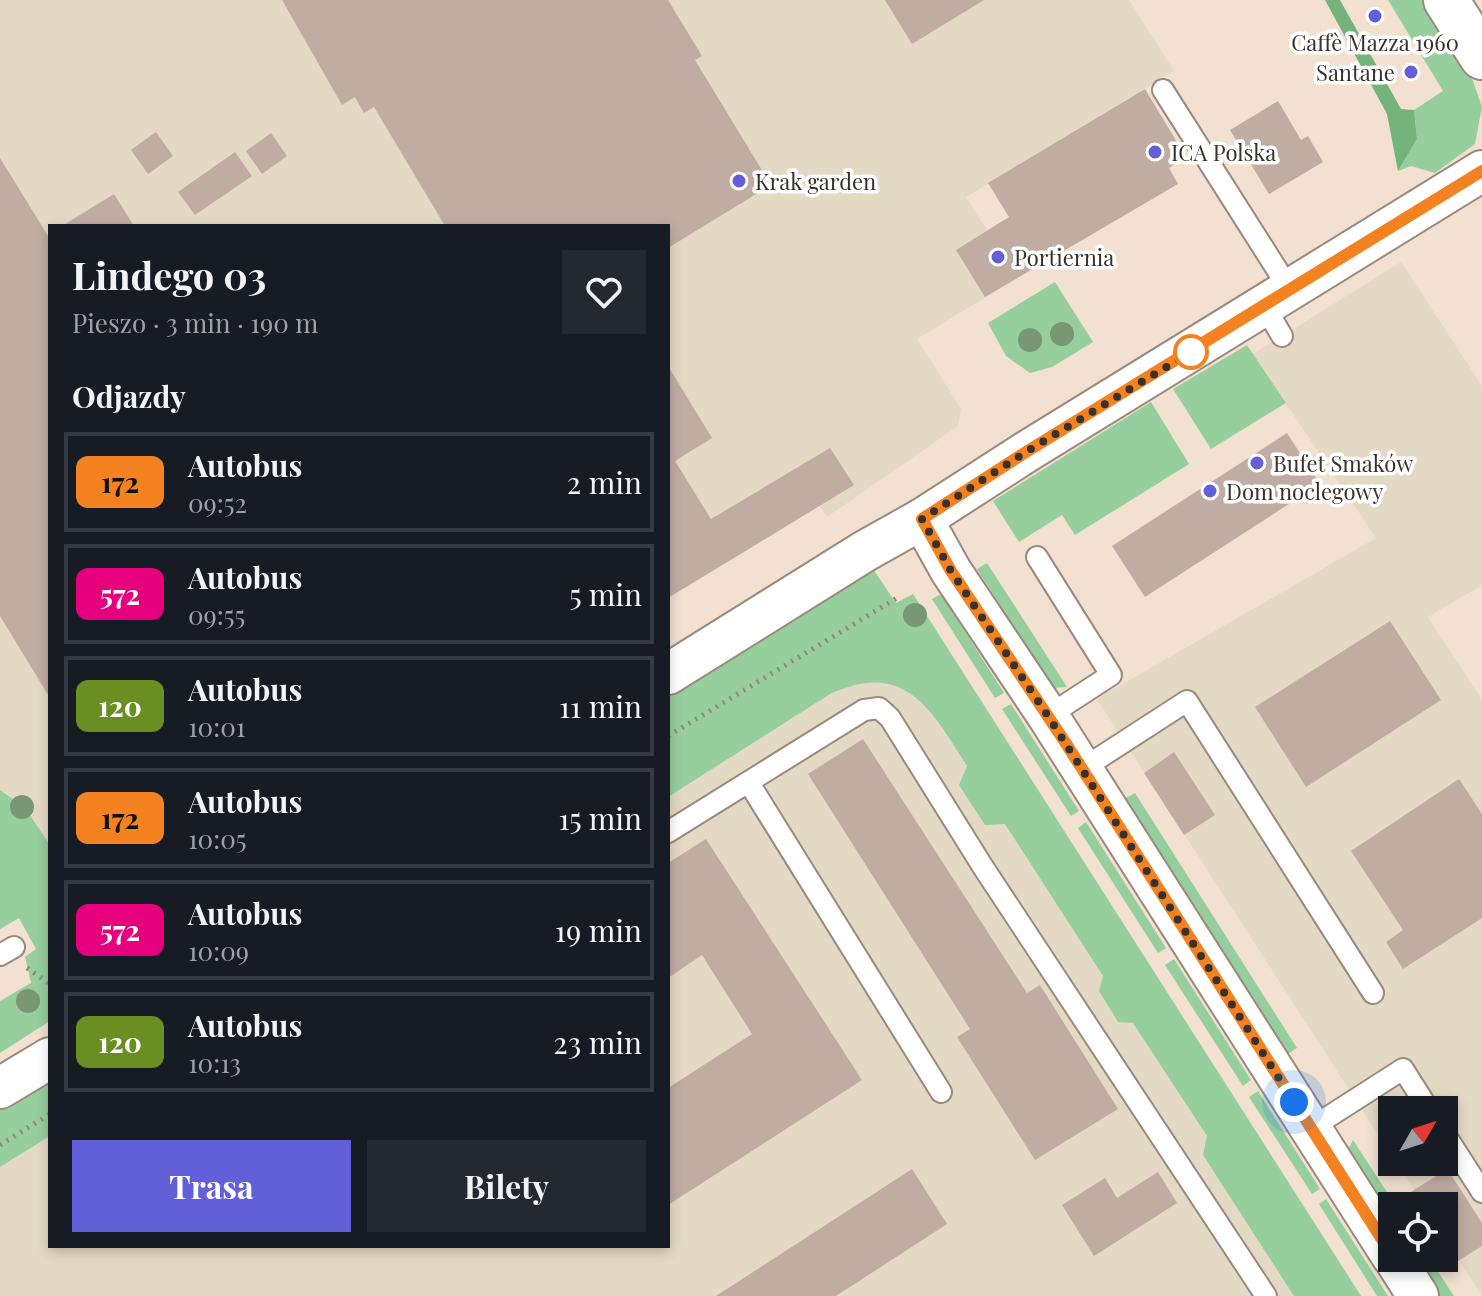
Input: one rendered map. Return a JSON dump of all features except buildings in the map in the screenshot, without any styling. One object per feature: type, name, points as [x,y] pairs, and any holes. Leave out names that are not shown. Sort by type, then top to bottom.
[{"type":"street","points":[[1446,0],[1482,57]]},
{"type":"street","points":[[670,673],[1026,452],[1279,311],[1482,171]]},
{"type":"street","points":[[922,519],[951,571],[1048,716],[1378,1233]]},
{"type":"street","points":[[0,1088],[48,1059]]},
{"type":"street","points":[[1403,1272],[1418,1296]]},
{"type":"lane","points":[[1163,90],[1279,311]]},
{"type":"lane","points":[[1037,557],[1111,675],[1048,716]]},
{"type":"lane","points":[[1082,769],[1187,701],[1373,993]]},
{"type":"lane","points":[[670,831],[864,710],[879,708],[890,718],[983,867],[1266,1296]]},
{"type":"lane","points":[[749,783],[941,1092]]},
{"type":"lane","points":[[1311,1128],[1403,1069],[1420,1096]]},
{"type":"lane","points":[[1458,1155],[1482,1192]]},
{"type":"path","points":[[670,735],[897,598]]},
{"type":"path","points":[[0,1145],[48,1115]]},
{"type":"shaded area","points":[[0,0],[1129,0],[1174,71],[966,197],[1017,278],[917,339],[961,409],[958,426],[827,517],[797,468],[670,544],[670,224],[48,224],[48,922],[0,815]]},
{"type":"shaded area","points":[[1401,262],[1482,386],[1482,585],[1428,617],[1482,700],[1482,1296],[1458,1259],[1458,1192],[1415,1192],[1405,1176],[1458,1176],[1458,1096],[1378,1096],[1378,1134],[1097,699],[1376,538],[1253,354]]},
{"type":"shaded area","points":[[917,601],[1361,1296],[0,1296],[0,1167],[48,1137],[48,1248],[670,1248],[670,754]]},
{"type":"green space","points":[[1325,0],[1340,0],[1401,109],[1414,110],[1417,139],[1398,171],[1387,114]]},
{"type":"green space","points":[[1388,0],[1424,0],[1472,78],[1482,107],[1475,144],[1435,173],[1411,166],[1398,171],[1417,139],[1414,110],[1443,91]]},
{"type":"green space","points":[[1055,282],[1093,342],[1052,367],[1030,373],[1006,356],[988,323]]},
{"type":"green space","points":[[1247,345],[1286,403],[1211,449],[1173,389]]},
{"type":"green space","points":[[1151,402],[1189,464],[1075,535],[1062,515],[1019,542],[993,501]]},
{"type":"green space","points":[[987,563],[1067,687],[1053,688],[977,569]]},
{"type":"green space","points":[[873,569],[896,603],[913,594],[1361,1296],[1294,1296],[1203,1155],[1207,1136],[1133,1023],[1118,1022],[1099,991],[1103,976],[1005,824],[985,825],[959,785],[967,766],[928,709],[897,686],[878,682],[856,685],[830,694],[670,796],[670,691]]},
{"type":"green space","points":[[941,594],[1004,693],[995,698],[932,599]]},
{"type":"green space","points":[[1011,704],[1079,811],[1071,816],[1002,709]]},
{"type":"green space","points":[[0,790],[25,808],[48,842],[48,1022],[0,1053],[0,1001],[31,983],[25,957],[36,949],[19,918],[0,929]]},
{"type":"green space","points":[[1135,793],[1297,1048],[1286,1055],[1124,799]]},
{"type":"green space","points":[[1086,822],[1166,948],[1158,953],[1078,828]]},
{"type":"green space","points":[[1174,959],[1251,1080],[1243,1086],[1165,965]]},
{"type":"green space","points":[[45,1080],[48,1085],[48,1137],[0,1167],[0,1107]]},
{"type":"green space","points":[[1258,1091],[1320,1189],[1312,1194],[1249,1097]]},
{"type":"green space","points":[[1353,1140],[1387,1192],[1378,1192],[1378,1203],[1350,1160],[1349,1148]]},
{"type":"green space","points":[[1326,1199],[1388,1296],[1377,1296],[1319,1204]]},
{"type":"green space","points":[[1422,1272],[1438,1272],[1454,1296],[1437,1296]]},
{"type":"bus line","name":"172","points":[[1378,1233],[1065,742],[951,571],[922,519],[1482,171]]},
{"type":"place","name":"Caffè Mazza 1960","points":[[1375,16]]},
{"type":"place","name":"Santane","points":[[1411,72]]},
{"type":"place","name":"ICA Polska","points":[[1155,152]]},
{"type":"place","name":"Krak garden","points":[[739,181]]},
{"type":"place","name":"Portiernia","points":[[998,257]]},
{"type":"place","name":"Bufet Smaków","points":[[1257,463]]},
{"type":"place","name":"Dom noclegowy","points":[[1210,491]]},
{"type":"route","points":[[1191,352],[922,519],[951,571],[1048,716],[1294,1102]]}]
